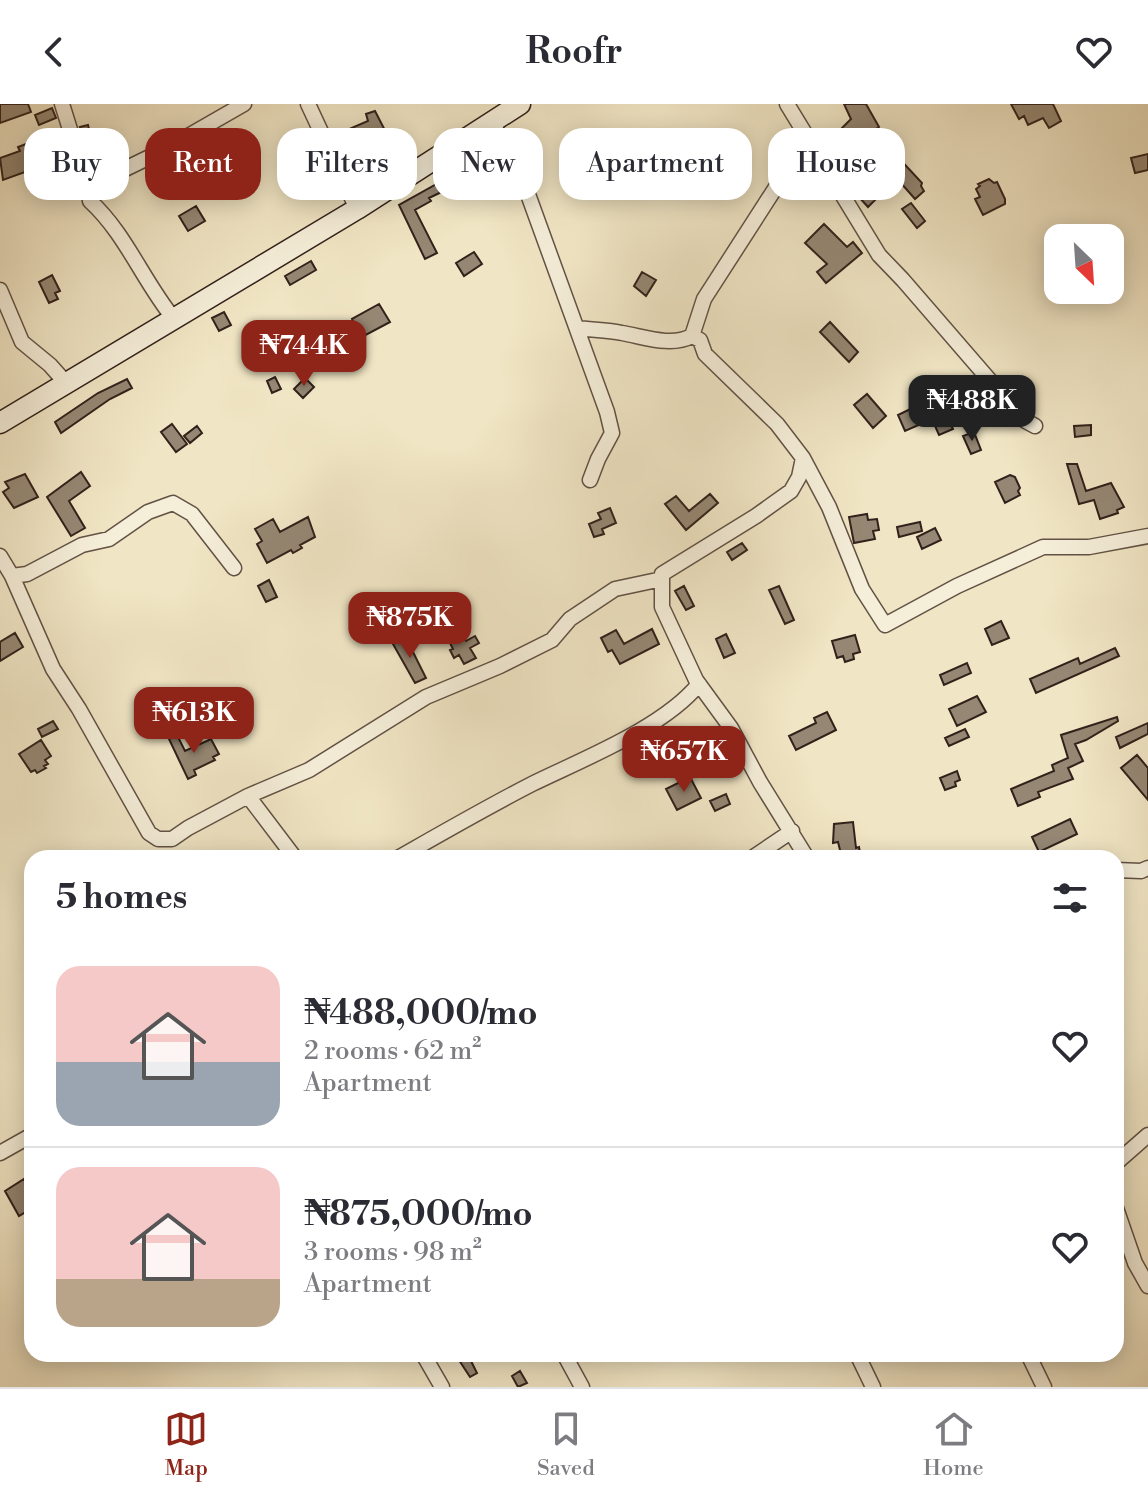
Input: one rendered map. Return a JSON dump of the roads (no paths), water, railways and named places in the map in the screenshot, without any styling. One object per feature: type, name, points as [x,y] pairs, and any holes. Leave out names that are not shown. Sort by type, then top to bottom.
[{"type":"street","points":[[62,104],[70,128]]},
{"type":"street","points":[[129,167],[244,104]]},
{"type":"street","points":[[308,104],[357,209]]},
{"type":"street","points":[[787,104],[801,128]]},
{"type":"street","points":[[0,423],[357,209],[513,106]]},
{"type":"street","points":[[492,122],[521,175],[607,412],[612,433],[590,480]]},
{"type":"street","points":[[90,200],[131,252],[152,291],[174,319]]},
{"type":"street","points":[[577,328],[620,332],[654,340],[683,341],[692,336],[704,299],[768,200]]},
{"type":"street","points":[[845,200],[879,255],[1024,420],[1035,426]]},
{"type":"street","points":[[0,290],[22,342],[66,383]]},
{"type":"street","points":[[692,336],[700,340],[705,354],[777,424],[803,458],[829,507],[862,589],[885,625],[957,586],[1043,547],[1089,547],[1148,536]]},
{"type":"street","points":[[803,458],[799,477],[791,491],[662,574],[662,607],[699,684],[731,728],[803,850]]},
{"type":"street","points":[[12,576],[27,574],[82,545],[109,539],[148,512],[173,503],[192,514],[234,568]]},
{"type":"street","points":[[0,556],[53,669],[149,833],[158,839],[172,839],[248,796],[309,770],[426,697],[552,640],[570,619],[615,589],[662,579]]},
{"type":"street","points":[[413,850],[638,731],[689,697],[699,684]]},
{"type":"street","points":[[248,796],[289,850]]},
{"type":"street","points":[[764,850],[792,831]]},
{"type":"street","points":[[1124,870],[1148,868]]},
{"type":"street","points":[[1124,1156],[1148,1135]]},
{"type":"street","points":[[0,1153],[24,1140]]},
{"type":"street","points":[[1124,1231],[1135,1263],[1148,1286]]},
{"type":"street","points":[[428,1362],[442,1387]]},
{"type":"street","points":[[568,1362],[582,1387]]},
{"type":"street","points":[[861,1362],[873,1387]]},
{"type":"street","points":[[1032,1362],[1044,1387]]}]
